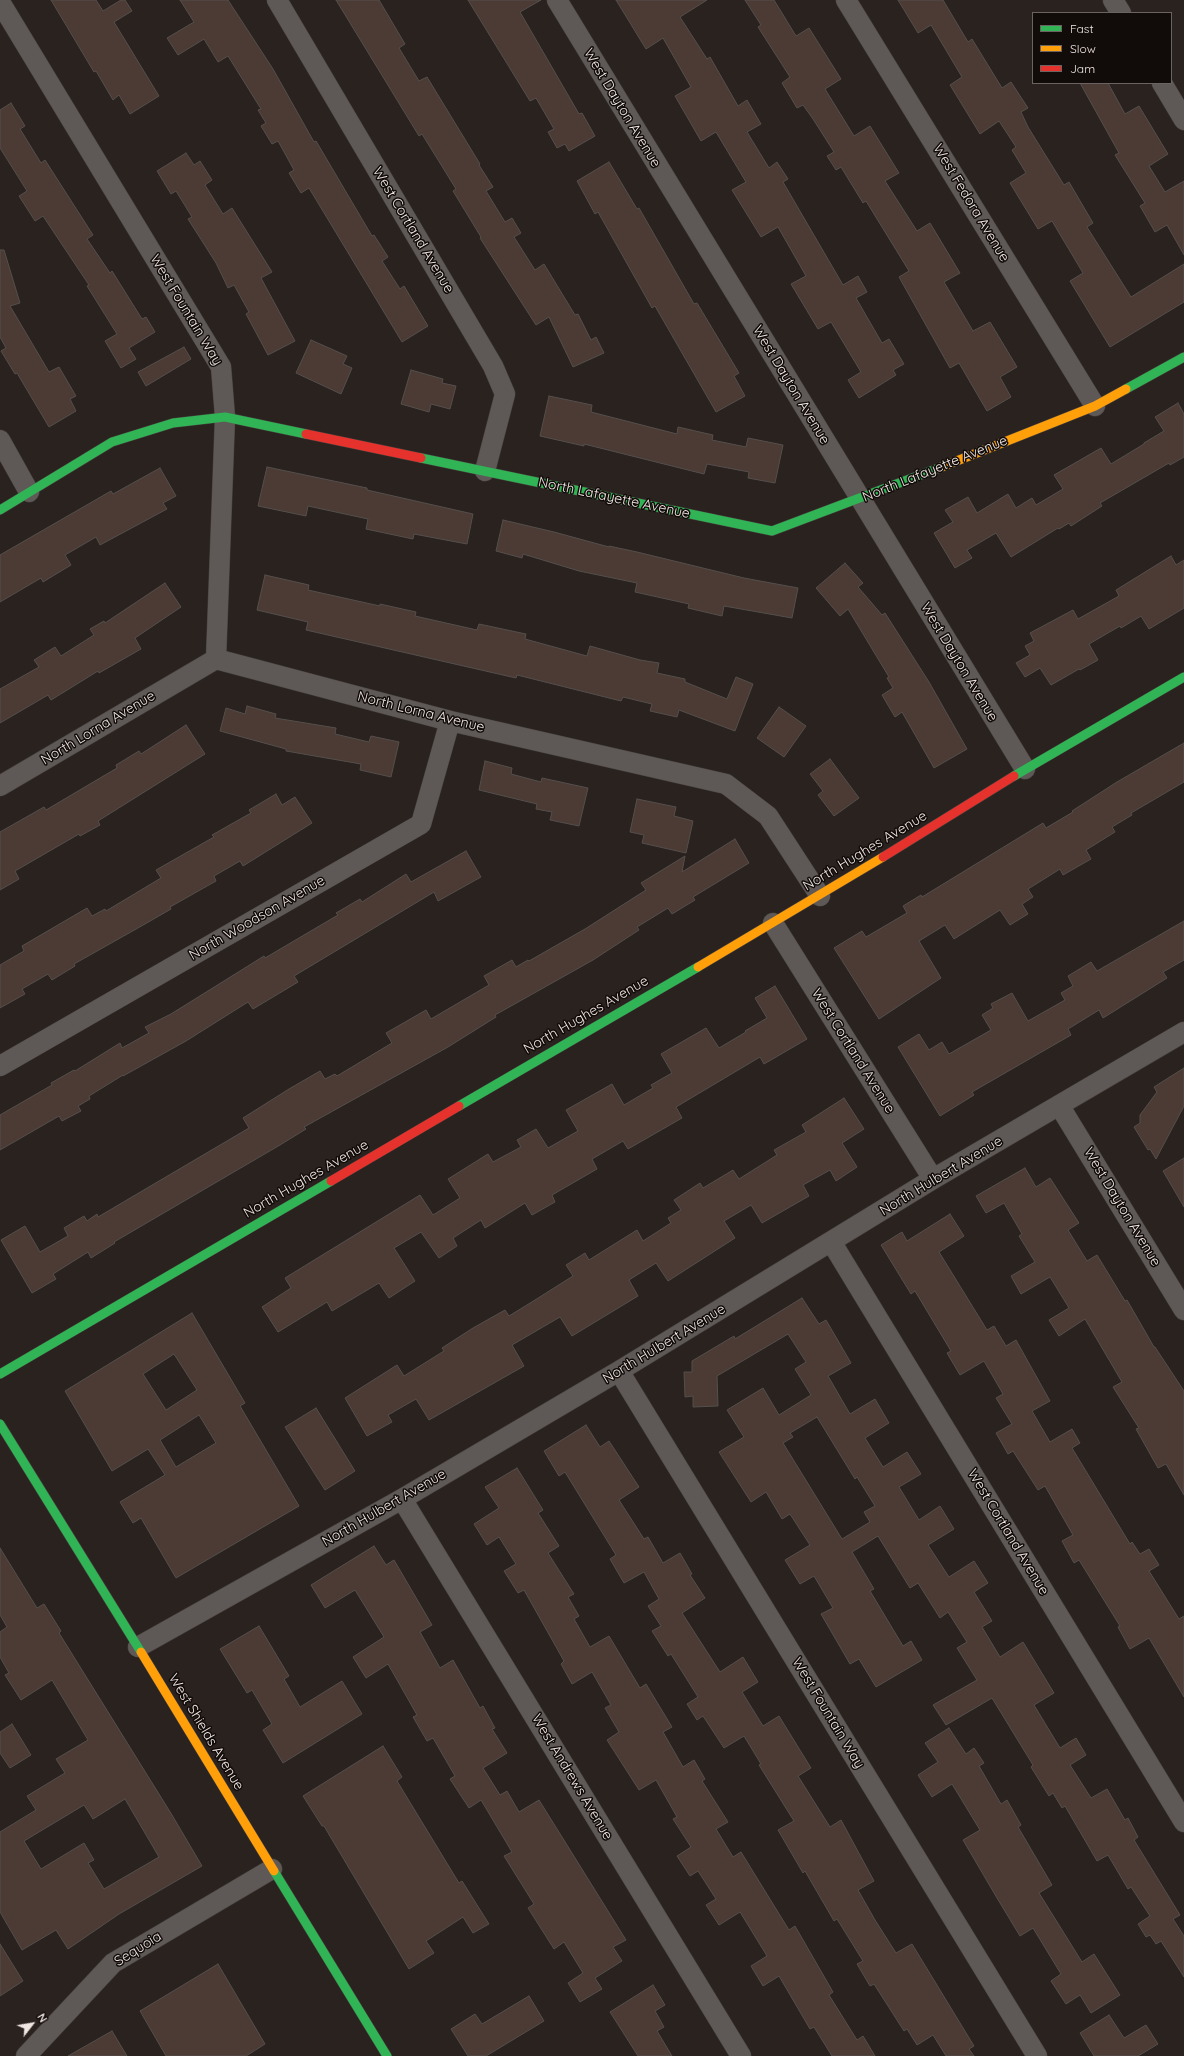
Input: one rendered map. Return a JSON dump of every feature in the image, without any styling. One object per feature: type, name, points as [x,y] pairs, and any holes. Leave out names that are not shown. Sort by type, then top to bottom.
[{"type":"street","name":"West Cortland Avenue","points":[[277,0],[493,366],[505,394],[485,471]]},
{"type":"street","name":"West Dayton Avenue","points":[[557,0],[1025,770]]},
{"type":"street","name":"West Fedora Avenue","points":[[846,0],[1095,406]]},
{"type":"street","points":[[1113,0],[1120,12]]},
{"type":"street","name":"West Fountain Way","points":[[0,2],[221,367],[225,417],[216,659]]},
{"type":"street","points":[[1163,84],[1184,120]]},
{"type":"street","name":"North Lafayette Avenue","points":[[0,510],[112,442],[173,423],[225,417],[772,531],[860,499],[1095,406],[1184,357]]},
{"type":"street","points":[[0,440],[30,492]]},
{"type":"street","name":"North Lorna Avenue","points":[[0,786],[216,659],[450,721],[726,784],[768,816],[820,896]]},
{"type":"street","name":"North Hughes Avenue","points":[[0,1374],[820,896],[1025,770],[1184,677]]},
{"type":"street","name":"North Woodson Avenue","points":[[0,1066],[421,824],[450,721]]},
{"type":"street","name":"West Cortland Avenue","points":[[773,923],[934,1179]]},
{"type":"street","name":"North Hulbert Avenue","points":[[138,1647],[402,1499],[832,1243],[934,1179],[1184,1032]]},
{"type":"street","name":"West Dayton Avenue","points":[[1059,1105],[1184,1310]]},
{"type":"street","name":"West Cortland Avenue","points":[[832,1243],[1184,1822]]},
{"type":"street","name":"West Fountain Way","points":[[619,1371],[1037,2056]]},
{"type":"street","name":"West Shields Avenue","points":[[0,1424],[64,1525],[387,2056]]},
{"type":"street","name":"West Andrews Avenue","points":[[402,1499],[741,2056]]},
{"type":"street","name":"Sequoia","points":[[26,2056],[113,1963],[272,1869]]},
{"type":"building","points":[[51,0],[96,0],[103,11],[121,0],[125,0],[132,11],[114,22],[159,96],[130,114],[119,95],[113,100],[96,71],[94,72]]},
{"type":"building","points":[[180,0],[228,0],[273,69],[314,142],[316,141],[372,236],[374,235],[388,257],[382,261],[400,289],[404,286],[428,326],[402,342],[309,188],[301,193],[289,173],[294,170],[278,141],[272,144],[261,126],[266,123],[258,110],[261,109],[228,56],[218,62],[204,39],[178,55],[167,38],[194,22]]},
{"type":"building","points":[[336,0],[379,0],[405,44],[399,48],[419,81],[427,77],[493,187],[486,191],[505,222],[512,218],[521,233],[514,237],[535,270],[544,264],[575,315],[578,314],[591,340],[596,337],[604,353],[573,367],[549,317],[536,325],[480,238],[481,237],[453,191],[456,189],[422,134],[419,136]]},
{"type":"building","points":[[468,0],[541,0],[520,12],[579,114],[582,113],[595,136],[569,151],[565,144],[557,148],[548,132],[554,129],[536,98],[530,101]]},
{"type":"building","points":[[616,0],[707,0],[680,17],[707,59],[710,57],[738,106],[747,100],[761,124],[747,132],[769,168],[777,162],[788,179],[783,182],[843,285],[858,276],[867,292],[856,298],[882,343],[889,339],[904,364],[893,370],[896,375],[859,398],[848,380],[861,372],[831,322],[818,329],[791,284],[806,276],[778,227],[761,237],[732,190],[746,182],[716,132],[701,141],[675,96],[691,87],[663,38],[646,49]]},
{"type":"building","points":[[745,0],[774,0],[796,36],[809,28],[841,79],[825,89],[854,136],[870,126],[899,173],[885,181],[917,231],[930,223],[960,273],[944,282],[973,331],[990,322],[1017,367],[1000,377],[1011,397],[987,411],[959,363],[950,368],[899,277],[909,271],[866,201],[863,203],[841,167],[836,170],[827,156],[834,152],[813,119],[803,105],[797,108],[782,83],[790,77],[758,27],[761,25]]},
{"type":"building","points":[[898,0],[943,0],[968,42],[972,39],[1002,88],[1011,82],[1028,108],[1021,112],[1028,127],[1064,185],[1069,182],[1093,223],[1087,227],[1131,297],[1184,264],[1184,302],[1110,347],[1070,281],[1083,273],[1052,221],[1038,229],[1010,183],[1026,173],[1012,150],[1016,147],[999,121],[980,134],[950,85],[962,77],[931,25],[918,33]]},
{"type":"building","points":[[1081,84],[1109,84],[1125,114],[1139,106],[1168,154],[1149,166],[1165,192],[1184,181],[1184,255],[1167,225],[1155,232],[1140,206],[1145,203],[1115,155],[1119,153]]},
{"type":"building","points":[[11,103],[25,126],[20,129],[41,163],[45,160],[93,235],[87,239],[110,273],[112,271],[142,319],[146,317],[155,332],[129,348],[136,359],[121,368],[105,341],[117,334],[87,286],[89,285],[43,216],[35,221],[19,196],[27,191],[0,148],[0,110]]},
{"type":"building","points":[[186,153],[194,165],[200,161],[212,180],[205,185],[223,214],[232,208],[272,272],[261,278],[295,341],[268,355],[246,314],[249,312],[234,285],[228,288],[216,263],[188,219],[192,217],[176,191],[171,194],[157,171]]},
{"type":"building","points":[[609,162],[637,209],[639,208],[694,304],[697,303],[739,373],[734,376],[745,396],[716,412],[655,306],[652,308],[598,212],[595,214],[577,181]]},
{"type":"building","points":[[0,250],[4,250],[20,303],[10,306],[49,372],[59,367],[76,396],[70,399],[76,411],[49,427],[17,373],[15,374],[1,351],[6,348],[0,337]]},
{"type":"building","points":[[311,340],[347,356],[343,364],[352,368],[341,394],[296,373]]},
{"type":"building","points":[[184,347],[191,359],[146,386],[138,372]]},
{"type":"building","points":[[411,370],[443,379],[442,383],[456,386],[450,409],[431,404],[429,412],[401,404]]},
{"type":"building","points":[[549,396],[592,405],[591,412],[677,434],[678,427],[713,435],[712,440],[746,447],[748,438],[783,445],[775,483],[748,478],[749,472],[707,464],[704,474],[584,444],[584,446],[540,436]]},
{"type":"building","points":[[1178,403],[1184,414],[1184,457],[1170,465],[1169,463],[1100,503],[1102,506],[1071,526],[1069,523],[1059,529],[1058,528],[1011,557],[996,533],[967,550],[972,558],[955,568],[934,533],[953,522],[945,510],[968,497],[977,513],[1008,494],[1016,508],[1032,498],[1036,505],[1063,489],[1054,475],[1101,448],[1111,464],[1164,431],[1155,417]]},
{"type":"building","points":[[267,467],[367,488],[367,490],[473,514],[467,544],[414,534],[413,539],[366,529],[368,519],[308,506],[306,516],[258,506]]},
{"type":"building","points":[[160,468],[176,496],[163,503],[167,509],[100,545],[96,537],[65,555],[71,565],[43,582],[41,578],[0,602],[0,555],[111,491],[113,494]]},
{"type":"building","points":[[503,520],[609,547],[637,552],[744,578],[798,588],[792,618],[724,606],[722,616],[688,608],[689,604],[635,592],[637,583],[579,571],[523,554],[522,558],[496,551]]},
{"type":"building","points":[[1171,556],[1176,565],[1184,560],[1184,608],[1149,629],[1141,616],[1121,628],[1120,626],[1089,644],[1098,660],[1051,685],[1040,668],[1025,677],[1016,663],[1030,655],[1025,646],[1034,641],[1030,633],[1073,610],[1078,619],[1119,596],[1116,590]]},
{"type":"building","points":[[845,563],[863,583],[858,587],[882,615],[885,613],[929,682],[967,749],[934,768],[902,712],[895,717],[882,695],[893,688],[887,678],[889,677],[848,609],[840,616],[816,588]]},
{"type":"building","points":[[265,575],[309,585],[308,590],[380,606],[380,604],[416,612],[415,616],[477,630],[479,624],[526,634],[525,639],[587,656],[590,646],[640,660],[659,663],[657,673],[685,679],[685,682],[727,699],[736,677],[753,684],[735,731],[679,710],[677,717],[650,711],[652,704],[623,697],[621,701],[517,675],[516,678],[306,630],[308,622],[257,610]]},
{"type":"building","points":[[165,583],[181,607],[135,638],[141,649],[99,673],[98,671],[51,700],[48,695],[0,723],[0,689],[39,667],[34,660],[55,647],[61,656],[94,635],[90,629],[104,621],[105,623]]},
{"type":"building","points":[[247,706],[276,714],[275,718],[336,728],[335,734],[369,742],[371,736],[399,742],[391,777],[360,770],[361,764],[286,751],[286,749],[220,731],[226,708],[245,714]]},
{"type":"building","points":[[779,707],[806,726],[784,757],[757,738]]},
{"type":"building","points":[[186,725],[205,754],[98,821],[100,825],[80,836],[79,834],[15,871],[19,879],[0,890],[0,832],[44,807],[46,810],[117,768],[116,765],[139,751],[141,754]]},
{"type":"building","points":[[1184,743],[1184,782],[1131,813],[1132,815],[1112,827],[1115,832],[1086,850],[1091,859],[1063,875],[1060,869],[1028,889],[1033,897],[1022,904],[1028,914],[1010,925],[1000,910],[954,939],[945,925],[919,941],[941,978],[879,1019],[834,948],[862,931],[866,937],[907,913],[903,906],[921,895],[922,897],[1043,823],[1046,828],[1073,812],[1072,811],[1117,782]]},
{"type":"building","points":[[830,759],[859,798],[834,816],[818,795],[823,791],[810,774]]},
{"type":"building","points":[[485,761],[512,768],[511,774],[541,782],[542,778],[588,788],[579,826],[550,820],[552,812],[536,809],[537,804],[479,790]]},
{"type":"building","points":[[276,794],[282,805],[295,797],[312,823],[243,866],[240,861],[214,876],[216,881],[170,907],[171,909],[74,964],[75,966],[52,980],[48,974],[22,989],[25,994],[0,1008],[0,965],[24,951],[22,946],[87,908],[92,916],[105,909],[106,911],[161,878],[156,870],[214,837],[212,835],[251,813],[249,810]]},
{"type":"building","points":[[637,799],[676,807],[674,816],[693,821],[686,853],[642,843],[644,835],[630,832]]},
{"type":"building","points":[[735,839],[749,863],[693,897],[695,900],[672,914],[668,908],[637,927],[639,930],[593,960],[495,1015],[496,1017],[448,1047],[304,1127],[306,1129],[114,1242],[115,1243],[91,1258],[88,1252],[53,1274],[56,1279],[32,1293],[1,1240],[25,1226],[40,1252],[68,1236],[64,1228],[84,1216],[87,1221],[97,1214],[98,1217],[249,1128],[243,1118],[289,1089],[320,1071],[325,1079],[335,1074],[337,1076],[392,1043],[386,1033],[426,1010],[431,1019],[489,985],[484,976],[512,960],[516,967],[528,960],[529,961],[585,929],[646,890],[641,883],[685,856],[682,872]]},
{"type":"building","points":[[466,851],[481,877],[438,901],[434,892],[294,976],[298,982],[253,1009],[248,1002],[186,1041],[123,1075],[89,1096],[90,1099],[78,1106],[81,1111],[62,1121],[59,1116],[0,1150],[0,1115],[52,1085],[51,1083],[74,1070],[75,1071],[120,1043],[122,1048],[149,1033],[145,1027],[171,1014],[264,956],[265,958],[338,915],[336,913],[360,899],[362,902],[406,874],[411,882]]},
{"type":"building","points":[[1184,921],[1184,960],[1163,972],[1167,978],[1103,1018],[1099,1010],[1068,1029],[1071,1035],[972,1092],[974,1095],[940,1116],[898,1047],[919,1034],[929,1050],[942,1042],[949,1054],[991,1030],[982,1015],[993,1008],[991,1004],[1012,993],[1028,1021],[1065,1000],[1061,993],[1073,986],[1068,976],[1091,962],[1097,971]]},
{"type":"building","points":[[775,986],[807,1039],[764,1064],[760,1057],[676,1107],[682,1118],[628,1149],[623,1141],[592,1159],[597,1169],[552,1195],[555,1202],[532,1215],[525,1203],[485,1228],[481,1220],[453,1238],[457,1246],[439,1258],[421,1232],[394,1248],[415,1281],[389,1298],[379,1283],[332,1311],[327,1302],[278,1332],[262,1307],[291,1288],[285,1278],[420,1195],[433,1215],[460,1198],[448,1179],[488,1154],[493,1162],[521,1147],[517,1140],[536,1129],[548,1148],[578,1131],[566,1110],[612,1084],[624,1105],[653,1088],[651,1085],[672,1073],[661,1054],[706,1028],[719,1048],[746,1032],[745,1031],[767,1018],[755,998]]},
{"type":"building","points":[[1184,1068],[1184,1106],[1156,1159],[1150,1149],[1148,1150],[1134,1127],[1140,1123],[1140,1115],[1157,1092],[1154,1087]]},
{"type":"building","points":[[844,1098],[864,1129],[842,1143],[857,1167],[836,1181],[830,1170],[803,1185],[809,1196],[762,1223],[751,1205],[724,1221],[735,1238],[668,1281],[656,1263],[629,1280],[638,1296],[572,1336],[560,1317],[512,1345],[524,1366],[429,1420],[416,1399],[388,1415],[392,1422],[367,1436],[345,1398],[397,1365],[404,1376],[444,1351],[442,1348],[505,1310],[509,1316],[573,1276],[566,1265],[585,1253],[589,1260],[637,1230],[643,1241],[671,1223],[668,1218],[681,1210],[674,1200],[700,1183],[703,1188],[733,1170],[739,1179],[777,1155],[774,1150],[806,1132],[802,1125]]},
{"type":"building","points":[[1184,1158],[1184,1207],[1163,1171]]},
{"type":"building","points":[[1025,1168],[1036,1187],[1050,1178],[1079,1223],[1068,1230],[1087,1261],[1097,1255],[1125,1301],[1127,1300],[1154,1347],[1184,1391],[1184,1495],[1166,1464],[1158,1468],[1136,1429],[1139,1428],[1113,1387],[1122,1382],[1085,1319],[1059,1336],[1049,1320],[1069,1308],[1050,1277],[1021,1294],[1011,1276],[1035,1262],[1019,1236],[1022,1234],[1004,1203],[986,1213],[976,1196]]},
{"type":"building","points":[[950,1214],[964,1236],[939,1252],[987,1330],[994,1326],[1006,1346],[1016,1340],[1050,1401],[1032,1411],[1050,1442],[1072,1429],[1080,1443],[1072,1448],[1130,1544],[1132,1542],[1140,1554],[1149,1549],[1159,1565],[1149,1571],[1179,1619],[1184,1616],[1184,1697],[1149,1638],[1130,1649],[1118,1627],[1120,1626],[1079,1560],[1074,1563],[1062,1541],[1073,1535],[1045,1486],[1038,1490],[1013,1451],[1008,1454],[996,1433],[1012,1424],[996,1398],[1003,1394],[984,1361],[960,1375],[947,1353],[951,1351],[915,1291],[911,1294],[881,1245],[902,1232],[907,1241]]},
{"type":"building","points":[[802,1298],[819,1324],[826,1320],[851,1363],[828,1376],[850,1414],[875,1399],[889,1423],[865,1438],[883,1467],[907,1452],[921,1474],[899,1487],[919,1520],[940,1506],[954,1529],[928,1545],[949,1577],[974,1561],[988,1583],[974,1592],[992,1621],[982,1627],[1000,1657],[1023,1642],[1054,1693],[1034,1705],[1060,1748],[1076,1738],[1086,1755],[1070,1765],[1091,1798],[1107,1789],[1125,1820],[1128,1818],[1138,1837],[1134,1840],[1180,1915],[1173,1919],[1184,1936],[1184,1977],[1161,1941],[1156,1944],[1150,1935],[1146,1937],[1138,1924],[1150,1916],[1131,1887],[1128,1889],[1108,1855],[1097,1861],[1065,1806],[1062,1808],[1053,1793],[1049,1796],[1031,1767],[1033,1765],[992,1698],[946,1725],[933,1705],[977,1680],[957,1648],[967,1642],[948,1612],[940,1618],[918,1583],[910,1588],[878,1536],[852,1552],[874,1589],[870,1591],[903,1646],[911,1641],[922,1660],[876,1687],[859,1659],[850,1664],[821,1614],[833,1608],[814,1576],[800,1584],[785,1560],[810,1545],[790,1514],[782,1519],[766,1492],[751,1502],[719,1452],[744,1437],[727,1410],[763,1388],[779,1415],[811,1395],[795,1369],[806,1362],[788,1334],[717,1376],[718,1406],[693,1407],[693,1396],[685,1397],[684,1372],[692,1372],[692,1361],[734,1336],[735,1339]],"holes":[[[817,1417],[855,1479],[857,1477],[875,1506],[864,1512],[870,1522],[842,1539],[783,1443],[793,1437],[790,1433]]]},
{"type":"building","points":[[192,1313],[245,1403],[240,1406],[299,1506],[176,1578],[141,1518],[133,1523],[120,1502],[165,1475],[148,1449],[112,1471],[65,1391]],"holes":[[[174,1354],[197,1390],[166,1410],[143,1374]],[[199,1415],[216,1443],[176,1467],[160,1440]]]},
{"type":"building","points":[[316,1408],[355,1471],[325,1490],[285,1427]]},
{"type":"building","points":[[586,1425],[600,1447],[609,1441],[639,1487],[619,1500],[644,1539],[648,1537],[663,1563],[680,1553],[692,1574],[690,1575],[705,1598],[682,1613],[720,1672],[743,1657],[758,1682],[742,1692],[763,1726],[779,1716],[811,1768],[798,1776],[830,1827],[841,1820],[874,1881],[858,1890],[875,1920],[896,1953],[912,1944],[974,2046],[969,2049],[974,2056],[946,2056],[933,2035],[917,2045],[907,2029],[904,2031],[874,1984],[870,1986],[857,1964],[863,1961],[837,1919],[834,1921],[805,1871],[803,1873],[778,1830],[794,1821],[759,1765],[761,1764],[744,1736],[724,1748],[703,1716],[697,1720],[687,1704],[698,1697],[671,1654],[668,1656],[652,1631],[661,1626],[648,1606],[659,1599],[644,1572],[624,1583],[610,1559],[616,1555],[565,1472],[559,1476],[544,1451]]},
{"type":"building","points":[[517,1468],[543,1510],[538,1513],[559,1546],[548,1553],[574,1594],[568,1597],[579,1616],[574,1619],[590,1647],[609,1636],[640,1688],[646,1684],[672,1727],[663,1732],[683,1767],[694,1760],[705,1779],[702,1781],[728,1822],[716,1829],[733,1857],[741,1852],[789,1930],[795,1926],[833,1992],[829,1995],[857,2040],[863,2036],[875,2056],[832,2056],[814,2027],[810,2029],[779,1976],[763,1986],[751,1966],[767,1956],[740,1912],[719,1925],[706,1905],[716,1899],[698,1871],[690,1876],[677,1856],[691,1847],[673,1819],[677,1817],[656,1780],[639,1790],[607,1740],[619,1732],[605,1708],[611,1705],[592,1672],[572,1684],[561,1664],[564,1661],[524,1590],[518,1593],[504,1571],[516,1564],[499,1537],[487,1545],[474,1524],[499,1508],[485,1487]]},
{"type":"building","points":[[374,1546],[386,1565],[394,1560],[432,1625],[420,1632],[440,1668],[453,1660],[480,1708],[483,1706],[495,1728],[492,1729],[507,1753],[483,1768],[500,1795],[507,1791],[519,1812],[539,1800],[626,1940],[613,1947],[622,1961],[595,1978],[602,1989],[580,2002],[568,1983],[583,1973],[564,1942],[554,1949],[528,1908],[534,1904],[504,1856],[512,1852],[481,1800],[469,1808],[450,1779],[455,1776],[433,1738],[427,1741],[413,1717],[417,1715],[388,1664],[366,1678],[353,1657],[384,1637],[355,1590],[325,1608],[311,1585]]},
{"type":"building","points":[[0,1548],[37,1608],[44,1604],[61,1631],[59,1633],[202,1866],[119,1914],[68,1949],[56,1930],[22,1950],[0,1912],[0,1832],[36,1810],[27,1796],[65,1773],[56,1759],[88,1740],[52,1680],[21,1700],[5,1675],[9,1673],[0,1657],[0,1632],[7,1627],[0,1615]],"holes":[[[125,1799],[159,1857],[104,1889],[88,1863],[94,1860],[84,1843],[41,1869],[24,1841],[84,1805],[93,1819]]]},
{"type":"building","points":[[259,1626],[289,1676],[284,1679],[300,1707],[342,1681],[362,1714],[283,1763],[263,1730],[272,1724],[252,1690],[247,1693],[220,1649]]},
{"type":"building","points":[[12,1724],[31,1755],[10,1768],[0,1753],[0,1732]]},
{"type":"building","points":[[949,1728],[966,1754],[974,1748],[984,1763],[979,1766],[1001,1804],[1007,1800],[1021,1825],[1018,1827],[1052,1885],[1039,1893],[1082,1962],[1094,1954],[1120,1995],[1091,2013],[1080,1995],[1066,2004],[1051,1981],[1061,1974],[1033,1928],[1020,1936],[963,1840],[980,1830],[952,1784],[932,1797],[918,1775],[938,1762],[925,1743]]},
{"type":"building","points":[[383,1746],[402,1777],[397,1781],[459,1883],[462,1881],[489,1924],[473,1933],[463,1917],[426,1941],[434,1953],[409,1969],[324,1826],[322,1826],[303,1796]]},
{"type":"building","points":[[0,1944],[23,1981],[0,1996]]},
{"type":"building","points":[[218,1964],[265,2044],[246,2056],[166,2056],[140,2011]]},
{"type":"building","points":[[653,1985],[665,2005],[655,2011],[664,2027],[657,2031],[672,2056],[638,2056],[610,2012]]},
{"type":"building","points":[[529,1996],[544,2021],[486,2056],[468,2056],[451,2029],[475,2014],[482,2024]]},
{"type":"building","points":[[1109,2015],[1124,2038],[1146,2025],[1158,2044],[1138,2056],[1094,2056],[1080,2033]]},
{"type":"building","points":[[112,2031],[127,2056],[68,2056]]},
{"type":"traffic: fast","points":[[1126,389],[1184,357]]},
{"type":"traffic: fast","points":[[0,510],[112,442],[173,423],[225,417],[306,434]]},
{"type":"traffic: fast","points":[[421,458],[772,531],[939,468]]},
{"type":"traffic: fast","points":[[1014,776],[1184,677]]},
{"type":"traffic: fast","points":[[459,1106],[698,967]]},
{"type":"traffic: fast","points":[[0,1374],[331,1181]]},
{"type":"traffic: fast","points":[[0,1424],[141,1652]]},
{"type":"traffic: fast","points":[[274,1871],[387,2056]]},
{"type":"traffic: slow","points":[[939,468],[1095,406],[1126,389]]},
{"type":"traffic: slow","points":[[698,967],[883,857]]},
{"type":"traffic: slow","points":[[141,1652],[274,1871]]},
{"type":"traffic: jam","points":[[306,434],[421,458]]},
{"type":"traffic: jam","points":[[883,857],[1014,776]]},
{"type":"traffic: jam","points":[[331,1181],[459,1106]]}]
